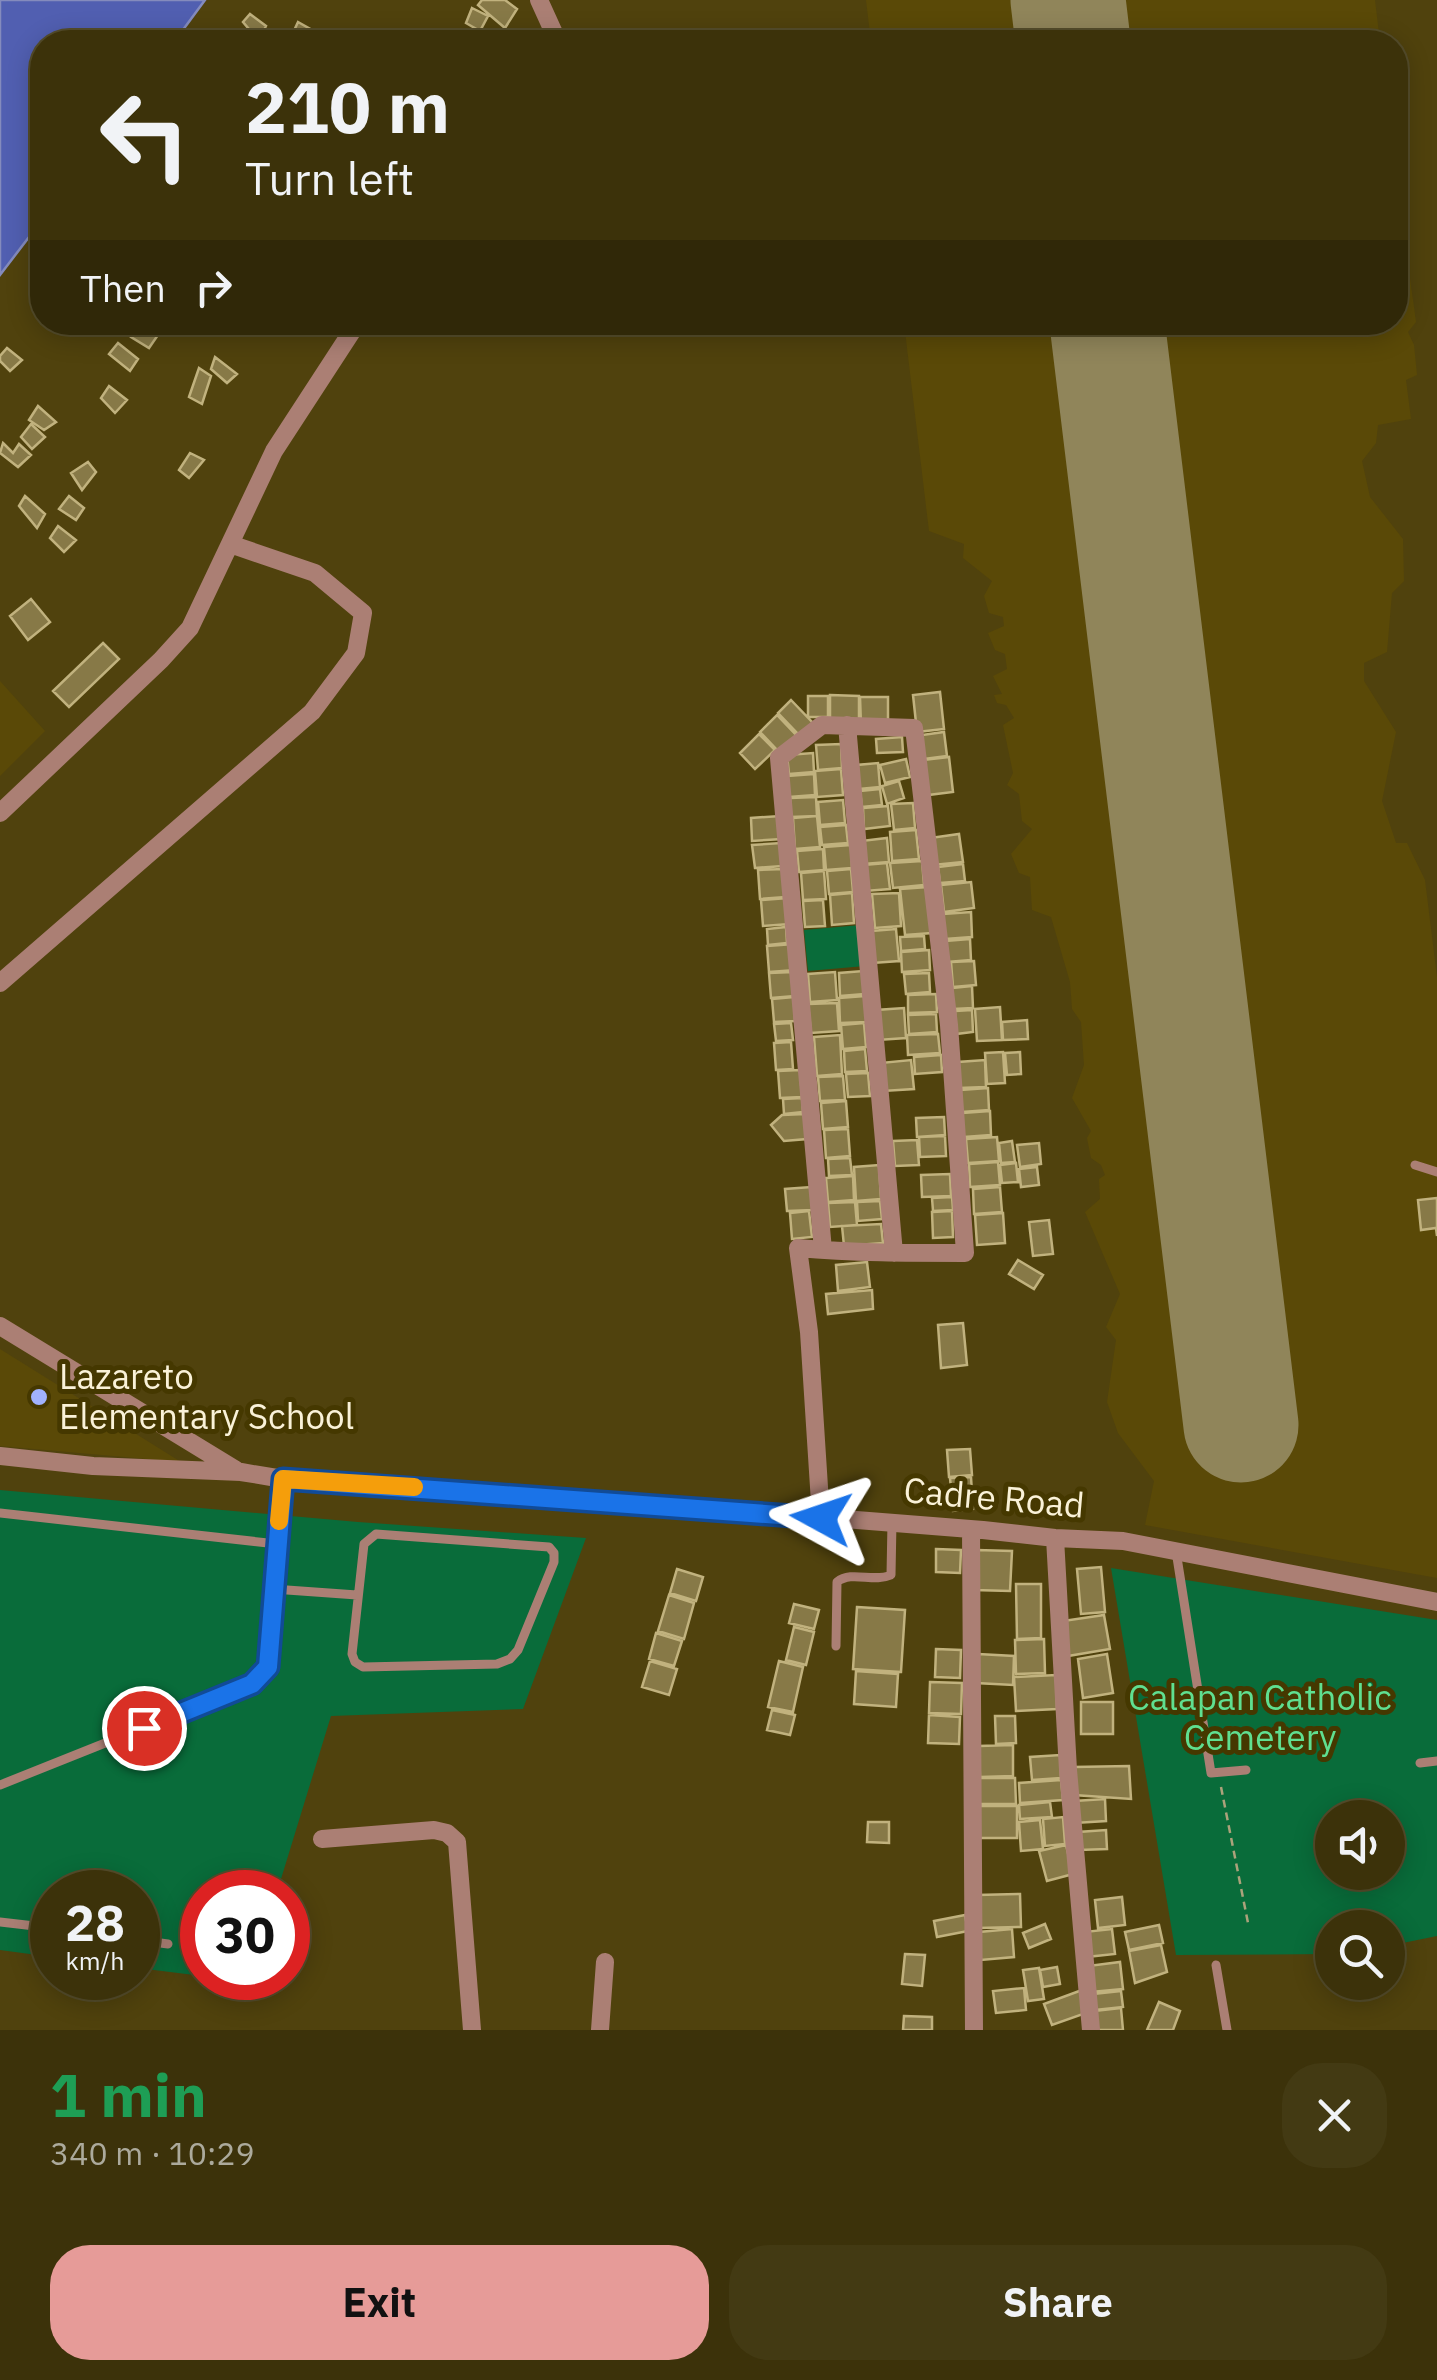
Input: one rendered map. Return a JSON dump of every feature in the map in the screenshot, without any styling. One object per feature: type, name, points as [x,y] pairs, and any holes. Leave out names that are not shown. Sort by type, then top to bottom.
[{"type":"street","points":[[540,0],[553,30]]},
{"type":"street","points":[[0,813],[190,628],[274,451],[350,335]]},
{"type":"street","points":[[0,983],[312,712],[356,652],[363,613],[315,573],[230,544]]},
{"type":"street","points":[[848,724],[894,1253]]},
{"type":"street","points":[[821,1518],[810,1332],[798,1248],[824,1250],[894,1253],[965,1253],[949,1025],[914,728],[822,725],[779,758],[824,1250]]},
{"type":"street","points":[[0,1326],[241,1472]]},
{"type":"street","points":[[0,1456],[93,1466],[241,1472]]},
{"type":"street","name":"Cadre Road","points":[[241,1472],[283,1479],[1123,1541],[1437,1602]]},
{"type":"street","points":[[971,1529],[974,2030]]},
{"type":"street","points":[[1055,1538],[1068,1770],[1092,2030]]},
{"type":"street","points":[[322,1839],[434,1830],[447,1833],[457,1842],[472,2030]]},
{"type":"street","points":[[600,2030],[606,1962]]},
{"type":"lane","points":[[1415,1165],[1437,1172]]},
{"type":"lane","points":[[0,1785],[252,1684],[268,1667],[283,1479]]},
{"type":"lane","points":[[0,1512],[276,1544]]},
{"type":"lane","points":[[836,1646],[837,1582],[847,1576],[881,1579],[890,1575],[892,1522]]},
{"type":"lane","points":[[376,1534],[549,1547],[554,1553],[554,1562],[518,1650],[510,1659],[497,1664],[363,1667],[352,1654],[358,1596],[364,1544],[376,1534]]},
{"type":"lane","points":[[1176,1551],[1211,1773],[1246,1770]]},
{"type":"lane","points":[[273,1589],[358,1596]]},
{"type":"lane","points":[[1420,1762],[1437,1761]]},
{"type":"lane","points":[[0,1922],[30,1925]]},
{"type":"lane","points":[[160,1943],[168,1944]]},
{"type":"lane","points":[[1216,1965],[1227,2030]]},
{"type":"path","points":[[1218,1772],[1248,1923]]},
{"type":"shaded area","points":[[866,0],[1375,0],[1379,30],[870,30]]},
{"type":"shaded area","points":[[1408,263],[1416,322],[1408,332]]},
{"type":"shaded area","points":[[1408,332],[1414,345],[1417,375],[1406,380],[1411,419],[1378,425],[1376,443],[1362,461],[1370,497],[1403,539],[1404,581],[1392,593],[1387,652],[1364,663],[1364,681],[1396,732],[1382,801],[1396,843],[1407,843],[1425,880],[1437,977],[1437,1578],[1145,1525],[1154,1481],[1118,1433],[1107,1402],[1116,1340],[1106,1327],[1120,1294],[1085,1212],[1100,1199],[1099,1179],[1105,1175],[1101,1165],[1091,1158],[1087,1138],[1091,1131],[1072,1098],[1084,1065],[1081,1022],[1072,1009],[1070,982],[1051,917],[1032,910],[1030,877],[1019,873],[1011,854],[1032,829],[1022,821],[1019,794],[1007,785],[1013,773],[1003,725],[1014,718],[994,695],[1002,694],[993,676],[1007,669],[1005,654],[995,650],[988,633],[1004,626],[1003,617],[989,613],[984,596],[992,581],[963,558],[964,544],[929,531],[905,335]]},
{"type":"shaded area","points":[[0,681],[45,731],[0,776]]},
{"type":"shaded area","name":"Lazareto Elementary School","points":[[0,1349],[181,1462],[0,1446]]},
{"type":"green space","points":[[861,925],[865,966],[808,971],[804,930]]},
{"type":"green space","points":[[0,1490],[586,1538],[523,1709],[331,1716],[284,1870],[180,1870],[180,1973],[160,1971],[160,1870],[30,1870],[30,1954],[0,1950]]},
{"type":"green space","name":"Calapan Catholic Cemetery","points":[[1111,1568],[1437,1620],[1437,1936],[1405,1943],[1405,1910],[1315,1910],[1315,1954],[1176,1955]]},
{"type":"water","points":[[0,0],[205,0],[183,30],[30,30],[30,236],[0,275]]},
{"type":"building","points":[[482,0],[505,0],[517,9],[505,28],[478,5]]},
{"type":"building","points":[[472,8],[488,16],[481,30],[466,23]]},
{"type":"building","points":[[250,14],[266,26],[264,30],[250,30],[243,22]]},
{"type":"building","points":[[298,22],[312,30],[294,30]]},
{"type":"building","points":[[132,335],[158,335],[149,348]]},
{"type":"building","points":[[118,343],[138,359],[130,371],[109,354]]},
{"type":"building","points":[[7,348],[22,360],[10,371],[0,361]]},
{"type":"building","points":[[215,357],[237,374],[227,383],[211,369]]},
{"type":"building","points":[[199,368],[211,376],[202,404],[189,397]]},
{"type":"building","points":[[109,386],[127,400],[115,413],[101,398]]},
{"type":"building","points":[[38,406],[56,422],[44,430],[29,420]]},
{"type":"building","points":[[31,424],[45,437],[32,449],[21,437]]},
{"type":"building","points":[[3,443],[13,453],[19,444],[31,455],[18,467],[0,453]]},
{"type":"building","points":[[190,453],[204,460],[189,478],[179,470]]},
{"type":"building","points":[[88,462],[96,472],[82,490],[71,473]]},
{"type":"building","points":[[25,496],[45,514],[37,528],[19,506]]},
{"type":"building","points":[[69,496],[84,508],[76,520],[59,509]]},
{"type":"building","points":[[58,526],[76,540],[64,552],[50,538]]},
{"type":"building","points":[[31,599],[50,622],[28,640],[10,616]]},
{"type":"building","points":[[103,643],[119,659],[69,707],[53,691]]},
{"type":"building","points":[[940,692],[944,729],[917,732],[913,695]]},
{"type":"building","points":[[830,695],[859,696],[859,721],[830,721]]},
{"type":"building","points":[[808,696],[828,696],[828,717],[808,717]]},
{"type":"building","points":[[860,697],[888,697],[888,725],[861,725]]},
{"type":"building","points":[[791,700],[813,723],[800,736],[778,713]]},
{"type":"building","points":[[777,715],[797,736],[780,753],[760,732]]},
{"type":"building","points":[[944,732],[947,756],[924,759],[922,735]]},
{"type":"building","points":[[759,734],[775,750],[755,769],[740,753]]},
{"type":"building","points":[[902,737],[903,752],[877,753],[876,739]]},
{"type":"building","points":[[841,744],[842,768],[818,770],[816,745]]},
{"type":"building","points":[[813,753],[814,772],[789,774],[787,755]]},
{"type":"building","points":[[949,757],[953,792],[928,795],[923,760]]},
{"type":"building","points":[[906,759],[910,777],[885,783],[880,765]]},
{"type":"building","points":[[878,763],[880,787],[859,789],[857,765]]},
{"type":"building","points":[[841,769],[843,795],[817,797],[815,771]]},
{"type":"building","points":[[814,774],[815,795],[789,797],[787,776]]},
{"type":"building","points":[[899,781],[904,798],[887,804],[882,786]]},
{"type":"building","points":[[880,789],[882,805],[862,807],[860,791]]},
{"type":"building","points":[[816,797],[817,816],[791,817],[790,798]]},
{"type":"building","points":[[843,800],[845,823],[820,825],[818,802]]},
{"type":"building","points":[[913,803],[915,828],[894,830],[891,804]]},
{"type":"building","points":[[888,806],[890,826],[864,829],[863,808]]},
{"type":"building","points":[[780,816],[782,839],[752,841],[751,818]]},
{"type":"building","points":[[817,816],[820,847],[795,849],[793,818]]},
{"type":"building","points":[[846,825],[848,843],[822,845],[820,827]]},
{"type":"building","points":[[916,830],[919,859],[892,861],[890,832]]},
{"type":"building","points":[[959,834],[963,862],[933,865],[930,838]]},
{"type":"building","points":[[887,838],[889,862],[863,864],[861,841]]},
{"type":"building","points":[[781,843],[783,866],[755,868],[752,845]]},
{"type":"building","points":[[851,845],[852,868],[826,870],[824,847]]},
{"type":"building","points":[[823,849],[824,870],[799,872],[797,851]]},
{"type":"building","points":[[922,861],[924,885],[893,888],[890,863]]},
{"type":"building","points":[[887,863],[890,889],[865,891],[863,865]]},
{"type":"building","points":[[963,864],[965,881],[940,883],[938,867]]},
{"type":"building","points":[[784,869],[786,897],[760,899],[758,870]]},
{"type":"building","points":[[851,869],[853,892],[829,894],[827,871]]},
{"type":"building","points":[[824,871],[826,899],[803,900],[801,873]]},
{"type":"building","points":[[971,882],[974,908],[944,912],[941,885]]},
{"type":"building","points":[[928,887],[932,933],[905,935],[900,889]]},
{"type":"building","points":[[852,893],[854,923],[832,925],[830,895]]},
{"type":"building","points":[[899,893],[901,926],[875,928],[872,894]]},
{"type":"building","points":[[788,898],[790,924],[763,926],[761,900]]},
{"type":"building","points":[[823,900],[825,926],[805,927],[803,901]]},
{"type":"building","points":[[971,912],[972,937],[945,939],[943,914]]},
{"type":"building","points":[[786,927],[787,943],[768,945],[767,929]]},
{"type":"building","points":[[896,929],[899,961],[873,963],[871,931]]},
{"type":"building","points":[[924,936],[925,949],[901,951],[900,937]]},
{"type":"building","points":[[970,939],[971,960],[947,962],[945,941]]},
{"type":"building","points":[[794,944],[796,970],[769,972],[767,946]]},
{"type":"building","points":[[929,950],[930,970],[902,972],[901,952]]},
{"type":"building","points":[[974,961],[976,985],[953,987],[951,962]]},
{"type":"building","points":[[863,971],[865,994],[840,996],[839,973]]},
{"type":"building","points":[[793,972],[795,996],[771,998],[769,973]]},
{"type":"building","points":[[835,972],[837,1000],[810,1002],[808,974]]},
{"type":"building","points":[[929,973],[930,992],[906,994],[904,974]]},
{"type":"building","points":[[972,986],[973,1008],[953,1009],[952,988]]},
{"type":"building","points":[[936,994],[937,1012],[908,1013],[908,995]]},
{"type":"building","points":[[865,996],[867,1022],[840,1023],[839,998]]},
{"type":"building","points":[[794,997],[795,1021],[774,1022],[772,999]]},
{"type":"building","points":[[837,1003],[839,1031],[811,1033],[808,1004]]},
{"type":"building","points":[[1000,1007],[1002,1040],[977,1041],[975,1009]]},
{"type":"building","points":[[904,1008],[906,1038],[878,1040],[876,1010]]},
{"type":"building","points":[[972,1010],[973,1032],[956,1034],[955,1011]]},
{"type":"building","points":[[936,1014],[937,1032],[909,1034],[908,1015]]},
{"type":"building","points":[[1027,1020],[1028,1039],[1003,1040],[1002,1022]]},
{"type":"building","points":[[791,1023],[793,1040],[776,1041],[774,1024]]},
{"type":"building","points":[[864,1023],[866,1047],[843,1049],[841,1025]]},
{"type":"building","points":[[938,1034],[940,1053],[908,1055],[907,1035]]},
{"type":"building","points":[[840,1035],[842,1074],[817,1076],[814,1037]]},
{"type":"building","points":[[791,1042],[793,1069],[776,1070],[774,1043]]},
{"type":"building","points":[[865,1049],[867,1071],[845,1072],[844,1051]]},
{"type":"building","points":[[1003,1052],[1005,1083],[987,1084],[985,1053]]},
{"type":"building","points":[[1020,1052],[1021,1074],[1007,1075],[1005,1053]]},
{"type":"building","points":[[941,1055],[942,1072],[915,1074],[914,1057]]},
{"type":"building","points":[[911,1060],[914,1089],[883,1091],[880,1063]]},
{"type":"building","points":[[985,1060],[986,1087],[959,1088],[958,1062]]},
{"type":"building","points":[[800,1070],[802,1097],[780,1098],[778,1071]]},
{"type":"building","points":[[868,1073],[870,1096],[848,1097],[846,1074]]},
{"type":"building","points":[[843,1076],[845,1100],[820,1101],[818,1077]]},
{"type":"building","points":[[988,1088],[989,1110],[962,1112],[960,1090]]},
{"type":"building","points":[[802,1098],[803,1112],[784,1114],[783,1099]]},
{"type":"building","points":[[846,1101],[848,1127],[823,1129],[821,1103]]},
{"type":"building","points":[[990,1111],[991,1135],[964,1137],[962,1113]]},
{"type":"building","points":[[805,1114],[807,1139],[784,1141],[771,1125],[782,1115]]},
{"type":"building","points":[[944,1117],[945,1135],[917,1137],[916,1118]]},
{"type":"building","points":[[848,1129],[850,1156],[826,1158],[824,1130]]},
{"type":"building","points":[[945,1136],[946,1156],[920,1157],[919,1137]]},
{"type":"building","points":[[997,1137],[999,1161],[968,1163],[966,1139]]},
{"type":"building","points":[[917,1140],[919,1165],[895,1166],[893,1141]]},
{"type":"building","points":[[1012,1141],[1015,1162],[1001,1163],[999,1143]]},
{"type":"building","points":[[1039,1143],[1041,1164],[1020,1167],[1017,1145]]},
{"type":"building","points":[[850,1158],[852,1175],[829,1176],[828,1159]]},
{"type":"building","points":[[998,1162],[1000,1185],[970,1187],[969,1164]]},
{"type":"building","points":[[1016,1163],[1018,1182],[1002,1183],[1000,1165]]},
{"type":"building","points":[[879,1165],[881,1199],[856,1201],[854,1167]]},
{"type":"building","points":[[1037,1167],[1039,1185],[1021,1187],[1019,1169]]},
{"type":"building","points":[[950,1174],[951,1196],[922,1197],[921,1175]]},
{"type":"building","points":[[853,1176],[854,1200],[828,1202],[826,1178]]},
{"type":"building","points":[[811,1187],[813,1210],[787,1211],[785,1189]]},
{"type":"building","points":[[1000,1187],[1002,1212],[974,1214],[973,1189]]},
{"type":"building","points":[[952,1197],[953,1210],[933,1211],[932,1198]]},
{"type":"building","points":[[1437,1198],[1437,1236],[1436,1228],[1421,1230],[1418,1200]]},
{"type":"building","points":[[880,1201],[882,1219],[858,1221],[857,1202]]},
{"type":"building","points":[[855,1202],[857,1225],[830,1227],[828,1203]]},
{"type":"building","points":[[809,1211],[812,1237],[792,1239],[790,1213]]},
{"type":"building","points":[[952,1211],[953,1237],[933,1238],[932,1212]]},
{"type":"building","points":[[1003,1213],[1005,1243],[977,1245],[975,1215]]},
{"type":"building","points":[[1049,1220],[1053,1254],[1033,1256],[1029,1222]]},
{"type":"building","points":[[881,1224],[883,1243],[844,1246],[842,1226]]},
{"type":"building","points":[[1018,1260],[1043,1275],[1034,1289],[1009,1274]]},
{"type":"building","points":[[867,1262],[870,1287],[838,1291],[836,1265]]},
{"type":"building","points":[[872,1290],[873,1309],[828,1314],[826,1294]]},
{"type":"building","points":[[963,1323],[967,1365],[941,1368],[938,1325]]},
{"type":"building","points":[[970,1449],[972,1475],[949,1477],[947,1450]]},
{"type":"building","points":[[971,1477],[973,1509],[953,1511],[950,1478]]},
{"type":"building","points":[[936,1549],[961,1550],[960,1573],[936,1572]]},
{"type":"building","points":[[976,1550],[1012,1551],[1010,1591],[974,1590]]},
{"type":"building","points":[[1101,1567],[1105,1612],[1081,1614],[1077,1569]]},
{"type":"building","points":[[677,1569],[703,1577],[696,1601],[670,1593]]},
{"type":"building","points":[[1016,1584],[1041,1584],[1041,1638],[1017,1639]]},
{"type":"building","points":[[669,1595],[694,1603],[684,1639],[658,1631]]},
{"type":"building","points":[[794,1604],[819,1610],[814,1629],[789,1623]]},
{"type":"building","points":[[857,1607],[905,1610],[901,1672],[853,1669]]},
{"type":"building","points":[[1104,1615],[1110,1649],[1068,1656],[1063,1621]]},
{"type":"building","points":[[794,1627],[814,1632],[806,1665],[786,1660]]},
{"type":"building","points":[[656,1633],[682,1641],[674,1666],[649,1659]]},
{"type":"building","points":[[1044,1639],[1045,1673],[1016,1674],[1015,1640]]},
{"type":"building","points":[[936,1649],[961,1650],[960,1678],[935,1677]]},
{"type":"building","points":[[978,1654],[1014,1656],[1013,1685],[976,1683]]},
{"type":"building","points":[[1107,1654],[1113,1693],[1083,1698],[1078,1659]]},
{"type":"building","points":[[650,1661],[677,1669],[669,1695],[642,1687]]},
{"type":"building","points":[[779,1661],[803,1667],[793,1712],[768,1707]]},
{"type":"building","points":[[856,1671],[898,1674],[896,1707],[854,1704]]},
{"type":"building","points":[[1056,1675],[1057,1709],[1016,1711],[1014,1677]]},
{"type":"building","points":[[930,1682],[962,1683],[961,1714],[929,1713]]},
{"type":"building","points":[[1081,1702],[1113,1702],[1113,1734],[1081,1734]]},
{"type":"building","points":[[772,1710],[795,1715],[790,1735],[767,1730]]},
{"type":"building","points":[[929,1715],[960,1717],[959,1744],[928,1743]]},
{"type":"building","points":[[995,1716],[1015,1716],[1016,1743],[996,1744]]},
{"type":"building","points":[[1013,1745],[1013,1776],[980,1777],[979,1746]]},
{"type":"building","points":[[1060,1755],[1061,1778],[1032,1780],[1030,1757]]},
{"type":"building","points":[[1129,1766],[1131,1799],[1074,1795],[1074,1767]]},
{"type":"building","points":[[976,1778],[1015,1778],[1016,1804],[976,1804]]},
{"type":"building","points":[[1061,1780],[1063,1800],[1020,1803],[1019,1783]]},
{"type":"building","points":[[1105,1799],[1106,1821],[1075,1823],[1074,1801]]},
{"type":"building","points":[[1050,1802],[1052,1817],[1020,1819],[1019,1805]]},
{"type":"building","points":[[974,1806],[1017,1806],[1017,1838],[974,1838]]},
{"type":"building","points":[[1063,1817],[1065,1844],[1045,1846],[1043,1819]]},
{"type":"building","points":[[1040,1820],[1043,1849],[1021,1851],[1019,1822]]},
{"type":"building","points":[[868,1822],[889,1822],[889,1843],[867,1842]]},
{"type":"building","points":[[1106,1830],[1107,1849],[1079,1850],[1078,1832]]},
{"type":"building","points":[[1066,1845],[1073,1874],[1047,1881],[1039,1851]]},
{"type":"building","points":[[1020,1894],[1021,1927],[978,1928],[977,1895]]},
{"type":"building","points":[[1122,1897],[1125,1925],[1098,1928],[1095,1900]]},
{"type":"building","points":[[965,1915],[968,1931],[937,1937],[934,1921]]},
{"type":"building","points":[[1045,1924],[1051,1939],[1029,1948],[1023,1933]]},
{"type":"building","points":[[1159,1925],[1163,1943],[1129,1950],[1125,1932]]},
{"type":"building","points":[[1012,1929],[1014,1957],[981,1960],[979,1932]]},
{"type":"building","points":[[1112,1929],[1115,1954],[1086,1957],[1084,1932]]},
{"type":"building","points":[[1161,1945],[1167,1972],[1135,1983],[1129,1951]]},
{"type":"building","points":[[905,1954],[925,1955],[922,1986],[902,1984]]},
{"type":"building","points":[[1120,1962],[1123,1989],[1091,1992],[1088,1966]]},
{"type":"building","points":[[1057,1967],[1060,1984],[1043,1987],[1040,1970]]},
{"type":"building","points":[[1039,1968],[1044,1999],[1028,2001],[1023,1970]]},
{"type":"building","points":[[1024,1988],[1026,2010],[996,2013],[993,1991]]},
{"type":"building","points":[[1082,1990],[1086,2013],[1052,2025],[1044,2004]]},
{"type":"building","points":[[1121,1991],[1123,2007],[1095,2010],[1093,1994]]},
{"type":"building","points":[[1159,2002],[1180,2011],[1173,2030],[1147,2030]]},
{"type":"building","points":[[1121,2008],[1123,2030],[1097,2030],[1094,2011]]},
{"type":"building","points":[[904,2016],[932,2017],[932,2030],[903,2030]]},
{"type":"runway","points":[[1068,0],[1072,30]]},
{"type":"runway","points":[[1109,335],[1241,1425]]},
{"type":"slow traffic","points":[[279,1521],[283,1479],[414,1487]]},
{"type":"place","name":"Lazareto Elementary School","points":[[39,1397]]},
{"type":"route","points":[[144,1728],[252,1684],[268,1667],[283,1479],[821,1518]]}]
